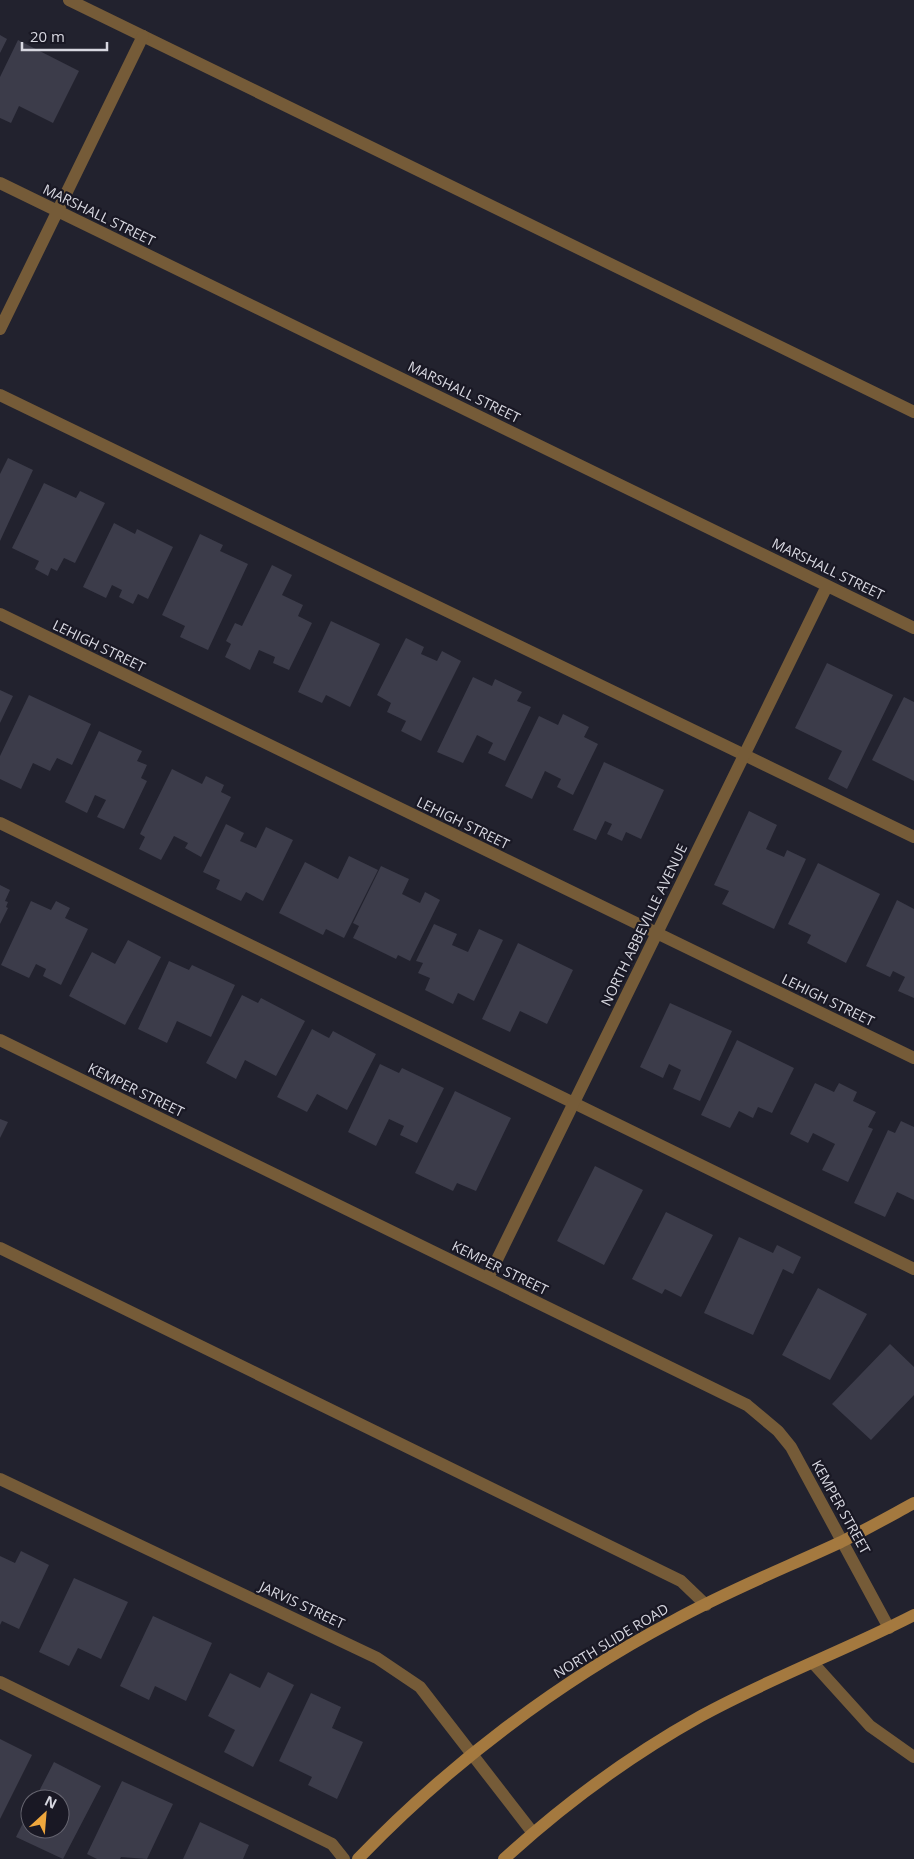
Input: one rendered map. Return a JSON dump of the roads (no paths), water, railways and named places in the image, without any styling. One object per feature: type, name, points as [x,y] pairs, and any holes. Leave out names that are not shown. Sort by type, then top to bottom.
[{"type":"main road","name":"NORTH SLIDE ROAD","points":[[358,1859],[378,1838],[472,1755],[526,1713],[590,1668],[673,1620],[842,1541],[914,1503]]},
{"type":"main road","points":[[504,1859],[533,1833],[658,1742],[701,1716],[755,1688],[914,1615]]},
{"type":"street","points":[[69,0],[914,412]]},
{"type":"street","points":[[0,329],[143,36]]},
{"type":"street","name":"MARSHALL STREET","points":[[0,183],[914,628]]},
{"type":"street","points":[[0,395],[914,837]]},
{"type":"street","name":"NORTH ABBEVILLE AVENUE","points":[[488,1278],[827,586]]},
{"type":"street","name":"LEHIGH STREET","points":[[0,614],[914,1058]]},
{"type":"street","points":[[0,824],[914,1269]]},
{"type":"street","name":"KEMPER STREET","points":[[0,1040],[747,1405],[778,1431],[791,1447],[889,1628]]},
{"type":"street","points":[[0,1248],[681,1581],[706,1604]]},
{"type":"street","name":"JARVIS STREET","points":[[0,1479],[378,1658],[420,1687],[533,1833]]},
{"type":"street","points":[[813,1663],[870,1726],[914,1756]]},
{"type":"street","points":[[0,1682],[332,1844],[344,1859]]}]
